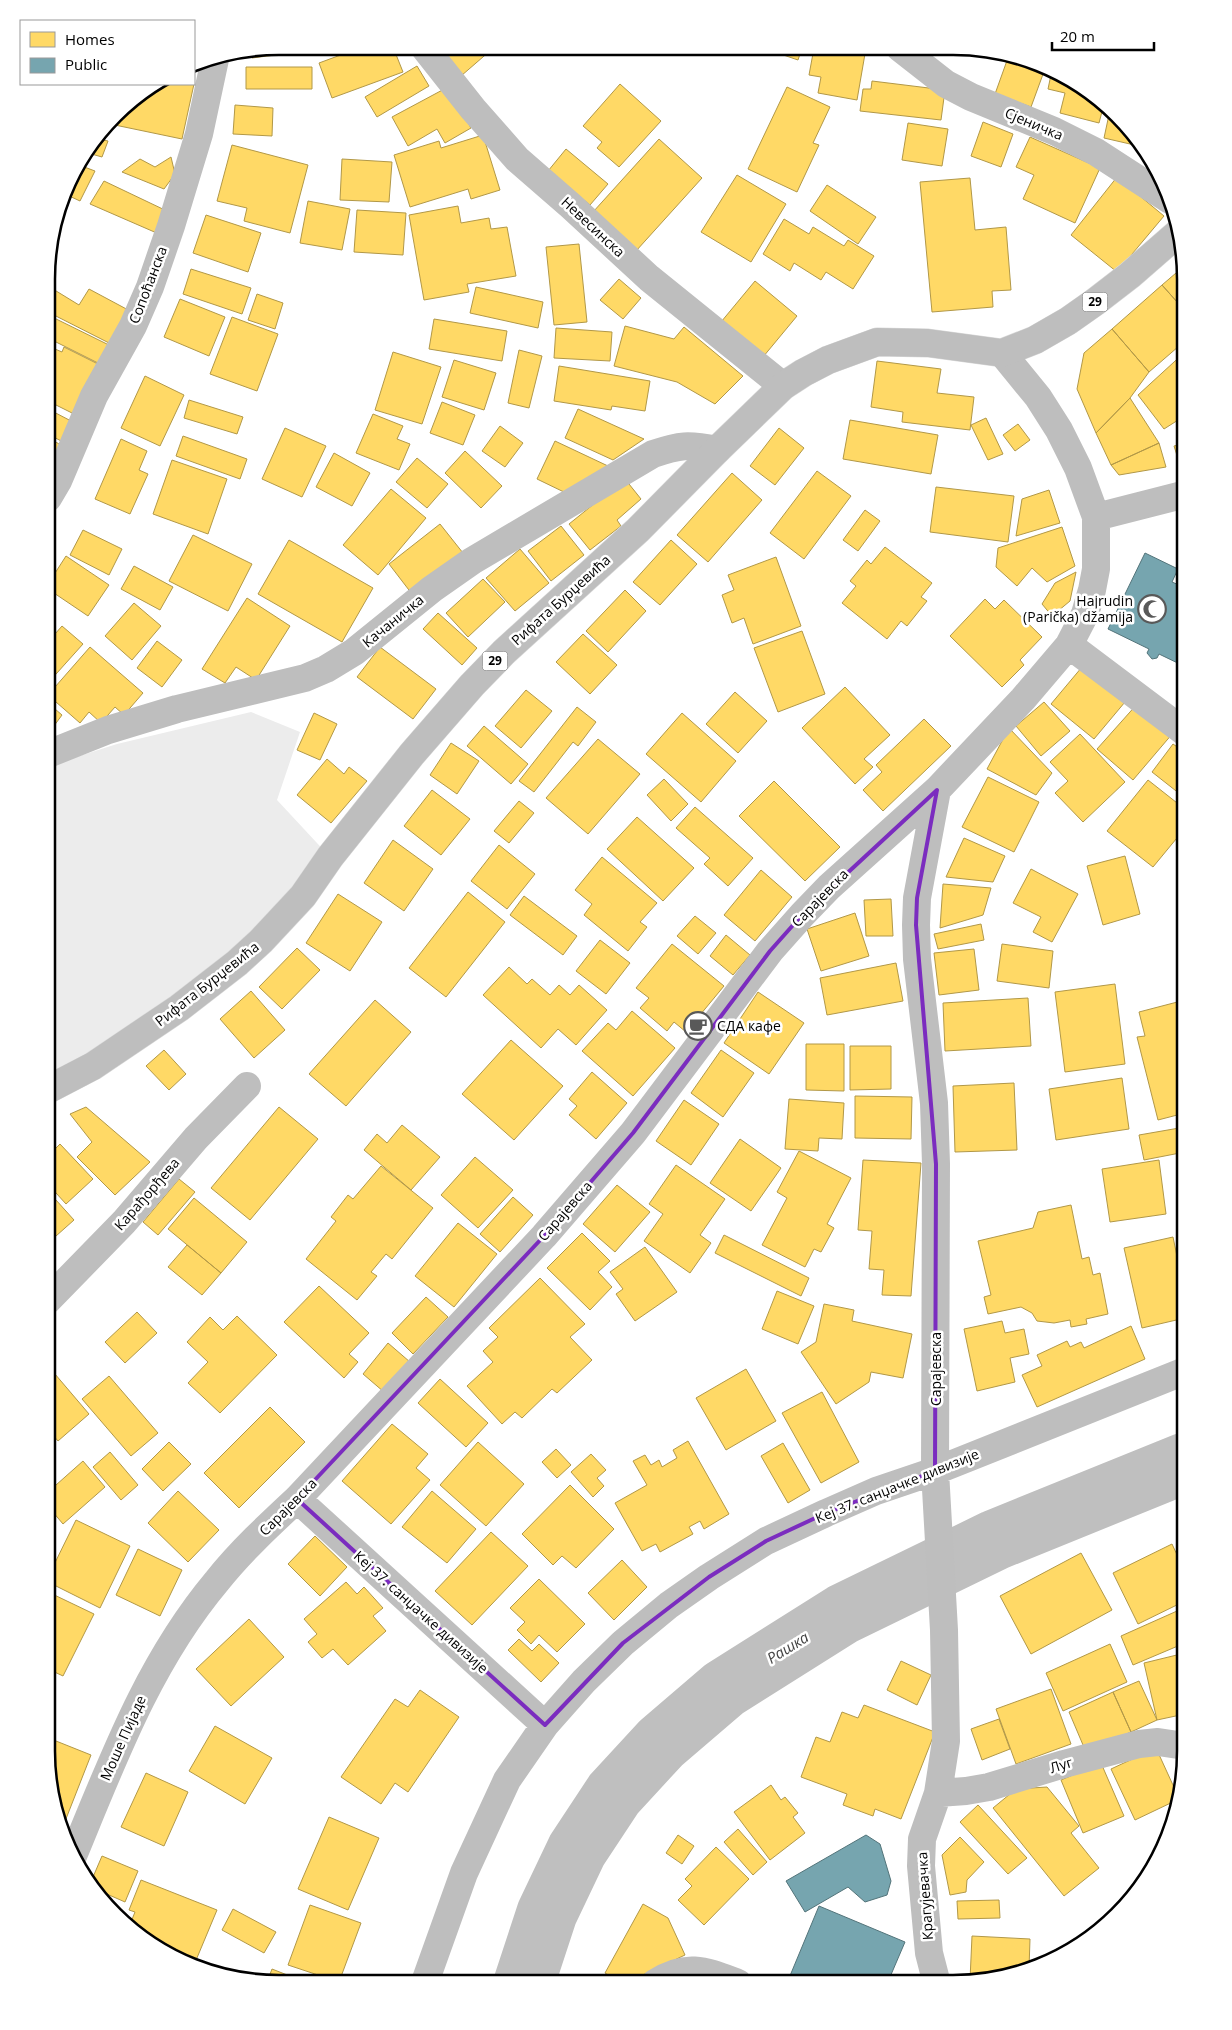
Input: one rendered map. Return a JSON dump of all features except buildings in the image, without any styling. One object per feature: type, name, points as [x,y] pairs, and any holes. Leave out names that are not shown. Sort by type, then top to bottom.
[{"type":"street","name":"Невесинска","points":[[430,55],[473,109],[517,159],[648,278],[783,386]]},
{"type":"street","name":"Сјеничка","points":[[909,55],[954,88],[971,97],[1054,131],[1096,152],[1160,193]]},
{"type":"street","name":"Сопоћанска","points":[[55,485],[94,396],[133,326],[150,287],[171,226],[198,134],[214,65]]},
{"type":"street","name":"29","points":[[1002,353],[1035,340],[1068,321],[1130,274],[1173,237]]},
{"type":"street","name":"Рифата Бурџевића","points":[[55,1086],[93,1066],[179,1008],[238,962],[261,941],[303,896],[330,857],[412,754],[472,685],[504,652],[638,530],[783,386],[803,372],[828,360],[877,342],[928,343],[1002,353]]},
{"type":"street","points":[[1002,353],[1038,396],[1060,430],[1078,468],[1096,517],[1177,496]]},
{"type":"street","name":"Качаничка","points":[[55,751],[108,730],[177,709],[305,678],[326,669],[354,652],[432,589],[472,561],[653,454],[674,446],[691,445],[717,450]]},
{"type":"street","name":"Сарајевска","points":[[183,1626],[217,1580],[544,1236],[633,1133],[770,951],[802,915],[873,846],[937,790],[1023,699],[1069,645],[1085,614],[1092,590],[1096,569],[1096,517]]},
{"type":"street","points":[[1069,645],[1177,726]]},
{"type":"street","name":"Сарајевска","points":[[937,790],[917,898],[916,925],[917,959],[934,1103],[936,1155],[935,1471],[937,1511]]},
{"type":"street","name":"Карађорђева","points":[[55,1293],[124,1222],[196,1138],[247,1086]]},
{"type":"street","name":"Кеј 37. санџачке дивизије","points":[[428,1975],[464,1873],[507,1780],[546,1725],[584,1681],[623,1643],[670,1605],[709,1577],[766,1541],[826,1513],[876,1491],[935,1471],[1177,1374]]},
{"type":"street","name":"Кеј 37. санџачке дивизије","points":[[296,1499],[546,1725]]},
{"type":"street","name":"Крагујевачка","points":[[935,1975],[929,1953],[921,1866],[922,1840],[938,1793],[946,1741],[944,1630],[937,1511]]},
{"type":"street","name":"Моше Пијаде","points":[[77,1848],[137,1705],[159,1664],[183,1626]]},
{"type":"street","name":"Луг","points":[[938,1793],[989,1787],[1080,1759],[1139,1744],[1158,1742],[1177,1745]]},
{"type":"street","points":[[672,1975],[686,1970],[705,1970],[718,1975]]},
{"type":"highlighted area","points":[[937,790],[917,898],[916,925],[936,1164],[935,1471],[826,1513],[766,1541],[709,1577],[623,1643],[545,1725],[297,1499],[544,1236],[633,1133],[770,951],[802,915]]},
{"type":"shaded area","points":[[251,712],[300,732],[277,800],[330,857],[261,941],[55,1084],[55,764],[117,744]]},
{"type":"waterway","name":"Рашка","points":[[527,1975],[547,1913],[577,1850],[614,1794],[661,1743],[724,1689],[843,1614],[995,1540],[1177,1466]]},
{"type":"place","name":"Hajrudin (Parička) džamija","points":[[1152,609]]},
{"type":"place","name":"СДА кафе","points":[[698,1026]]}]
